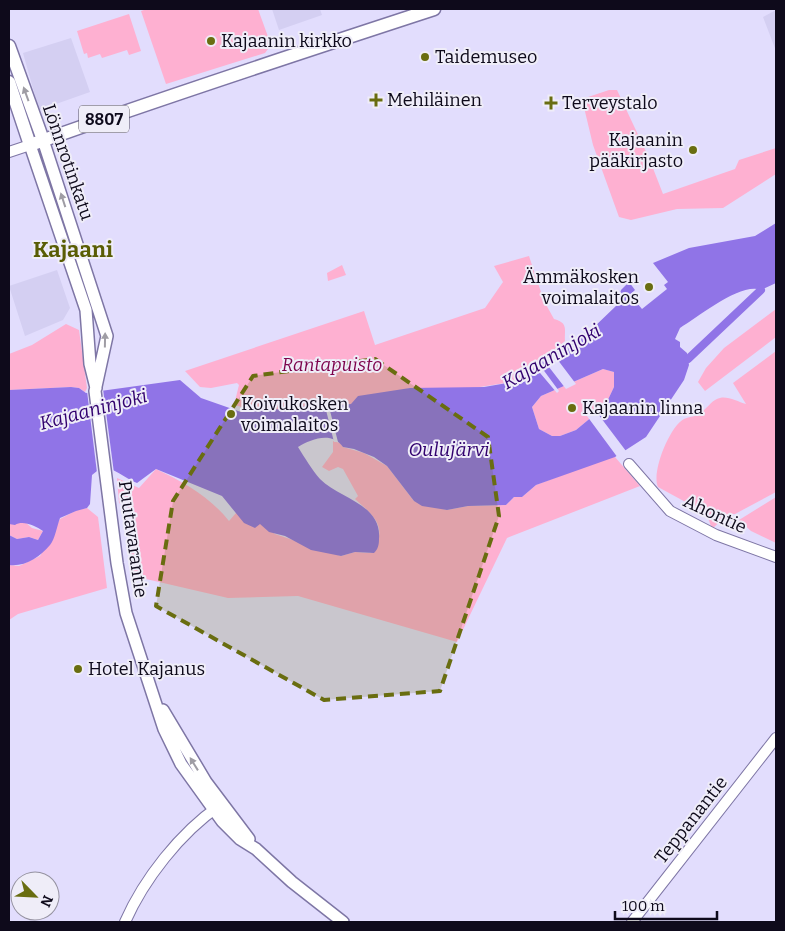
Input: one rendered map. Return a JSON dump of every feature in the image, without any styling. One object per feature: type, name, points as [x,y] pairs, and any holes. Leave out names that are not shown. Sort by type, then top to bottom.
[{"type":"main road","name":"8807","points":[[30,145],[340,38],[434,9]]},
{"type":"main road","name":"Lönnrotinkatu","points":[[9,46],[43,140],[107,336],[95,389]]},
{"type":"main road","name":"Lönnrotinkatu","points":[[9,82],[86,310],[90,364],[95,389]]},
{"type":"main road","name":"Puutavarantie","points":[[95,389],[108,497],[126,613],[158,713],[174,751],[218,807],[256,849],[292,882],[343,922]]},
{"type":"street","points":[[9,152],[30,145]]},
{"type":"street","name":"Ahontie","points":[[629,464],[670,511],[681,518],[716,536],[776,557]]},
{"type":"street","name":"Teppanantie","points":[[632,922],[776,738]]},
{"type":"street","points":[[125,922],[137,898],[161,864],[199,821],[218,807]]},
{"type":"highlighted area","points":[[375,359],[488,437],[499,516],[440,691],[324,700],[156,606],[173,501],[253,376]]},
{"type":"shaded area","points":[[272,9],[320,9],[322,15],[279,30]]},
{"type":"shaded area","points":[[776,10],[776,51],[763,17]]},
{"type":"shaded area","points":[[71,38],[90,92],[39,110],[23,53]]},
{"type":"shaded area","points":[[57,270],[70,308],[63,320],[25,336],[9,286]]},
{"type":"green space","points":[[147,9],[258,9],[271,45],[265,53],[166,84],[141,11]]},
{"type":"green space","points":[[129,14],[141,51],[129,55],[127,50],[102,58],[100,54],[88,58],[87,53],[84,54],[77,31]]},
{"type":"green space","points":[[609,90],[617,90],[649,158],[663,194],[735,169],[739,160],[776,148],[776,174],[723,208],[677,209],[631,220],[619,217],[593,145],[582,99]]},
{"type":"green space","name":"Rantapuisto","points":[[529,256],[544,301],[554,319],[564,325],[565,341],[518,381],[467,389],[410,388],[351,404],[241,412],[242,407],[234,405],[239,385],[237,383],[211,388],[200,387],[185,371],[364,311],[375,345],[485,308],[503,282],[494,266]]},
{"type":"green space","points":[[342,265],[346,275],[328,281],[327,273]]},
{"type":"green space","points":[[776,309],[776,337],[705,391],[698,382],[706,368],[724,348]]},
{"type":"green space","points":[[66,324],[79,330],[87,388],[85,392],[79,388],[71,387],[9,390],[9,354],[32,345]]},
{"type":"green space","points":[[776,351],[776,492],[735,514],[728,514],[712,529],[708,518],[702,511],[658,487],[657,471],[659,461],[673,430],[684,419],[700,414],[715,400],[720,398],[746,404],[733,383]]},
{"type":"green space","points":[[603,369],[614,372],[614,387],[605,406],[576,430],[560,436],[552,436],[539,429],[532,407],[541,396]]},
{"type":"green space","points":[[333,441],[340,443],[343,447],[364,453],[387,466],[414,501],[447,510],[468,506],[506,505],[514,497],[522,497],[536,485],[610,457],[615,457],[640,486],[507,538],[457,642],[298,596],[228,598],[133,576],[130,558],[133,510],[119,503],[117,478],[139,488],[156,469],[196,491],[214,505],[229,521],[236,513],[263,524],[275,534],[341,556],[355,552],[371,553],[379,537],[379,530],[374,517],[355,499],[358,496],[343,469],[338,467],[329,471],[322,467],[333,452]]},
{"type":"green space","points":[[776,497],[776,543],[751,531],[739,520]]},
{"type":"green space","points":[[87,508],[98,517],[107,588],[18,614],[9,620],[9,565],[19,566],[40,556],[60,519],[77,510]]},
{"type":"green space","points":[[25,522],[32,528],[43,531],[38,540],[29,537],[17,539],[9,535],[9,524]]},
{"type":"water","name":"Oulujärvi","points":[[776,223],[776,283],[761,290],[742,291],[731,296],[680,328],[675,339],[680,342],[680,347],[687,353],[689,365],[684,380],[646,437],[615,457],[536,485],[522,497],[514,497],[506,505],[468,506],[447,510],[422,506],[414,501],[387,466],[374,457],[343,447],[333,439],[321,438],[309,441],[298,447],[320,479],[367,510],[374,518],[378,527],[379,543],[374,553],[355,552],[341,556],[311,550],[285,536],[269,532],[260,524],[255,528],[244,523],[222,496],[156,469],[137,483],[111,469],[102,467],[92,475],[90,504],[87,508],[60,518],[52,542],[37,557],[26,563],[9,565],[9,535],[17,539],[29,537],[38,540],[43,531],[25,523],[9,524],[9,390],[71,387],[79,388],[86,393],[180,380],[201,398],[241,412],[296,408],[322,403],[332,406],[351,404],[358,396],[410,388],[484,387],[518,381],[558,349],[592,329],[617,305],[621,290],[629,282],[635,290],[627,297],[629,299],[632,297],[642,309],[667,289],[664,285],[668,282],[653,263],[689,248],[755,236]],"holes":[[[603,369],[614,372],[614,387],[605,406],[576,430],[560,436],[552,436],[539,429],[532,407],[541,396]]]},
{"type":"pier","points":[[551,351],[576,384],[566,389],[542,358]]},
{"type":"pier","points":[[539,364],[559,391],[557,393],[535,367]]},
{"type":"pier","points":[[103,389],[114,473],[103,469],[97,473],[87,391]]},
{"type":"pier","points":[[324,402],[328,403],[338,442],[334,442]]},
{"type":"pier","points":[[595,410],[626,451],[618,458],[587,416]]},
{"type":"waterway","points":[[688,359],[761,290]]},
{"type":"place","name":"Kajaanin kirkko","points":[[211,41]]},
{"type":"place","name":"Taidemuseo","points":[[425,57]]},
{"type":"place","name":"Mehiläinen","points":[[376,100]]},
{"type":"place","name":"Terveystalo","points":[[551,103]]},
{"type":"place","name":"Kajaanin pääkirjasto","points":[[693,150]]},
{"type":"place","name":"Ämmäkosken voimalaitos","points":[[649,287]]},
{"type":"place","name":"Kajaanin linna","points":[[572,408]]},
{"type":"place","name":"Koivukosken voimalaitos","points":[[231,414]]},
{"type":"place","name":"Hotel Kajanus","points":[[78,669]]},
{"type":"district","name":"Kajaani","points":[[73,249]]},
{"type":"water label","name":"Kajaaninjoki","points":[[551,356]]},
{"type":"water label","name":"Kajaaninjoki","points":[[93,409]]}]
